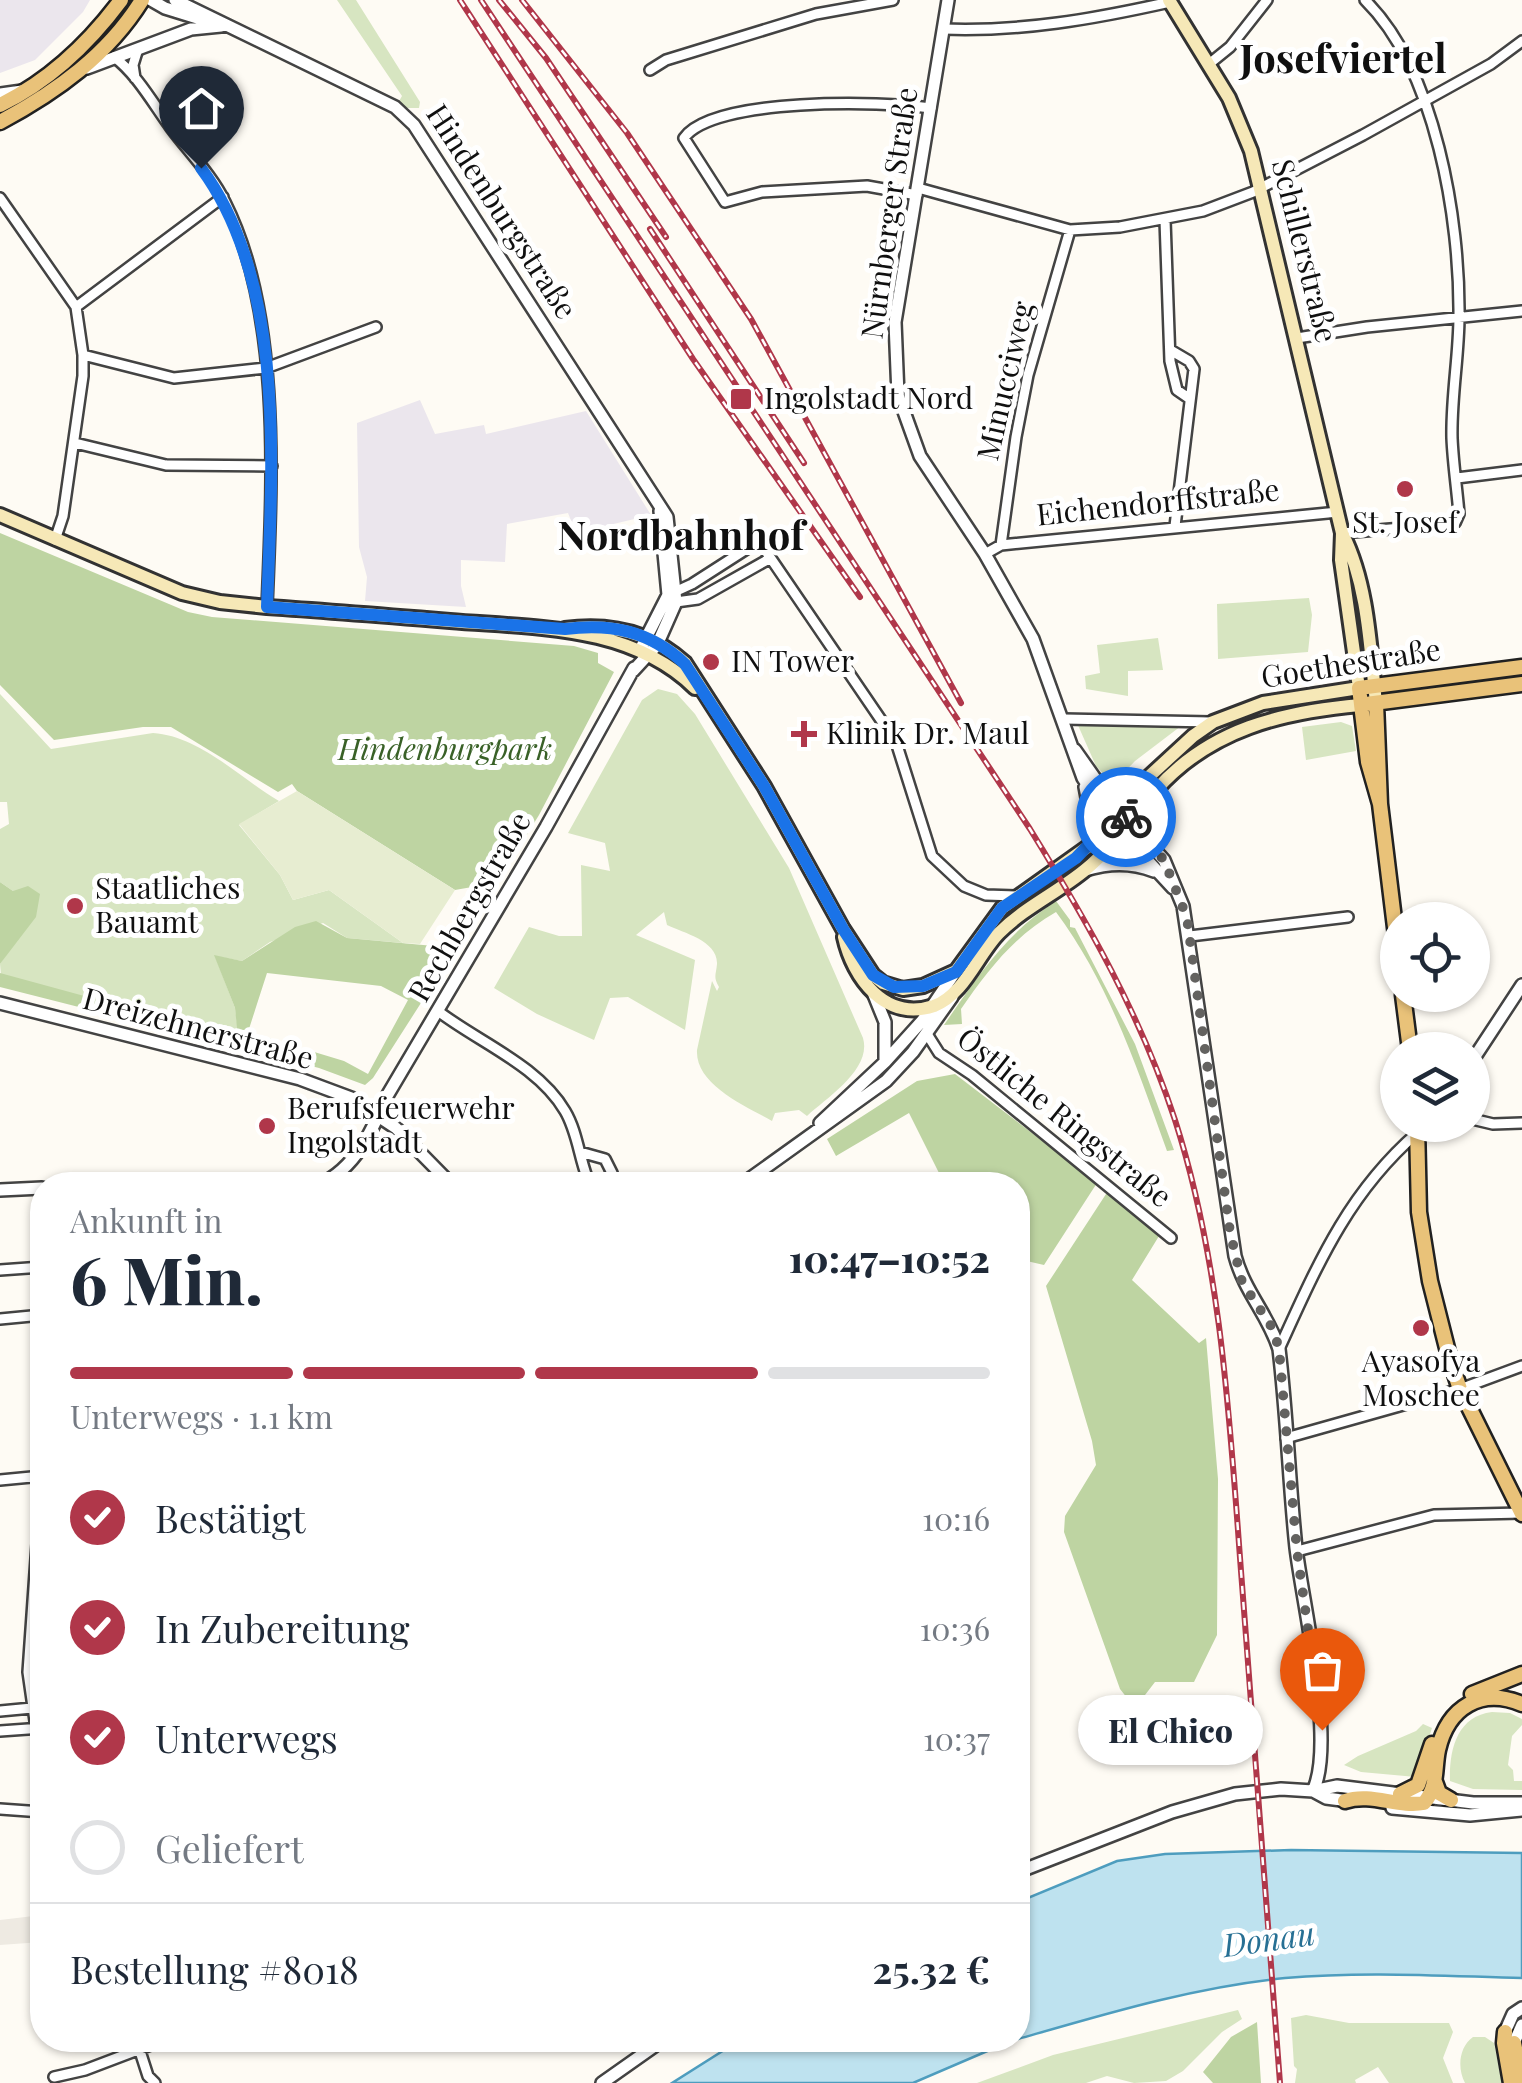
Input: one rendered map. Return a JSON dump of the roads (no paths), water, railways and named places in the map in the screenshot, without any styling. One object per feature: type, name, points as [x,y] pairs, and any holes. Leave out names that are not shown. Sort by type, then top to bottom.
[{"type":"main road","points":[[0,122],[79,72],[115,36],[142,0]]},
{"type":"main road","name":"Schillerstraße","points":[[1169,1],[1210,64],[1240,123],[1262,187],[1342,533],[1353,555],[1364,602],[1368,762],[1380,804],[1392,902]]},
{"type":"main road","points":[[0,105],[26,91],[81,49],[121,2]]},
{"type":"main road","points":[[0,515],[182,592],[220,602],[565,629],[647,648],[685,664],[764,786],[843,929],[873,975],[883,983],[902,988],[923,986],[956,972],[991,920],[1016,896],[1121,822]]},
{"type":"main road","name":"Goethestraße","points":[[1121,822],[1166,758],[1213,722],[1289,697],[1522,668]]},
{"type":"main road","name":"Goethestraße","points":[[1121,822],[1184,764],[1230,733],[1279,715],[1522,684]]},
{"type":"main road","points":[[843,929],[848,955],[862,983],[874,995],[896,1006],[934,1006],[957,989],[998,934],[1022,912],[1085,870],[1121,822]]},
{"type":"main road","points":[[902,988],[915,1008]]},
{"type":"main road","points":[[1418,1142],[1416,1177],[1422,1230],[1440,1318],[1460,1389],[1522,1514]]},
{"type":"main road","points":[[1400,1794],[1418,1785],[1440,1722],[1457,1702],[1522,1674]]},
{"type":"main road","points":[[1345,1801],[1359,1798],[1419,1804],[1428,1798],[1440,1744],[1459,1709],[1489,1697],[1522,1704]]},
{"type":"main road","points":[[1434,1782],[1439,1792],[1451,1800]]},
{"type":"main road","points":[[1510,2037],[1511,2083]]},
{"type":"main road","points":[[1510,2037],[1522,2083]]},
{"type":"street","name":"Hindenburgstraße","points":[[151,0],[190,17],[226,26]]},
{"type":"street","name":"Hindenburgstraße","points":[[175,0],[395,106],[406,115],[660,507],[673,595],[647,648]]},
{"type":"street","points":[[813,0],[816,14]]},
{"type":"street","points":[[650,70],[666,60],[816,14],[892,0]]},
{"type":"street","name":"Nürnberger Straße","points":[[948,0],[895,322],[898,395],[920,456],[985,554],[1033,638],[1083,778],[1121,822]]},
{"type":"street","points":[[1210,64],[1230,48],[1267,0]]},
{"type":"street","points":[[1342,533],[1455,523],[1458,514],[1452,436],[1460,316],[1455,227],[1444,172],[1408,61],[1378,13],[1365,0]]},
{"type":"street","points":[[944,29],[995,31],[1073,22],[1169,1]]},
{"type":"street","points":[[79,72],[191,29],[226,26]]},
{"type":"street","points":[[931,108],[869,102],[782,106],[690,129],[684,138],[726,202],[762,192],[867,186],[917,191],[1070,230],[1165,220],[1230,202],[1262,187],[1424,102],[1522,42]]},
{"type":"street","points":[[136,81],[133,65],[137,52]]},
{"type":"street","points":[[114,57],[223,198],[246,260],[266,368],[272,466],[267,607]]},
{"type":"street","points":[[0,94],[26,91]]},
{"type":"street","points":[[76,307],[223,198]]},
{"type":"street","points":[[2,206],[76,307],[82,376],[63,516],[55,540]]},
{"type":"street","points":[[1165,220],[1170,361],[1178,390],[1190,400]]},
{"type":"street","name":"Minucciweg","points":[[1001,545],[1028,374],[1070,230]]},
{"type":"street","points":[[1297,338],[1522,311]]},
{"type":"street","points":[[83,356],[174,378],[266,368],[376,327]]},
{"type":"street","points":[[1172,351],[1194,367],[1176,526]]},
{"type":"street","points":[[74,443],[166,465],[272,466]]},
{"type":"street","points":[[1456,478],[1522,470]]},
{"type":"street","name":"Eichendorffstraße","points":[[985,554],[1001,545],[1338,512]]},
{"type":"street","points":[[673,595],[758,541],[896,742],[932,856],[964,886],[986,895],[1016,896]]},
{"type":"street","points":[[673,595],[698,599],[769,559]]},
{"type":"street","name":"Rechbergstraße","points":[[338,1172],[351,1162],[379,1115],[647,648]]},
{"type":"street","points":[[1064,720],[1213,722]]},
{"type":"street","name":"Nürnberger Straße","points":[[1076,750],[1121,822]]},
{"type":"street","points":[[1083,778],[1092,824],[1089,846]]},
{"type":"street","points":[[1121,822],[1158,873],[1179,894]]},
{"type":"street","points":[[1121,822],[1164,860],[1179,894],[1190,936],[1233,1244],[1242,1282],[1273,1329],[1279,1349],[1297,1551],[1322,1730],[1321,1766],[1313,1791]]},
{"type":"street","points":[[1085,870],[1125,864],[1158,873]]},
{"type":"street","points":[[1190,936],[1348,916]]},
{"type":"street","points":[[810,1133],[924,1028],[956,972]]},
{"type":"street","points":[[1490,1033],[1522,985]]},
{"type":"street","points":[[758,1172],[886,1081],[957,989]]},
{"type":"street","points":[[874,995],[887,1033],[885,1062]]},
{"type":"street","name":"Dreizehnerstraße","points":[[0,1003],[300,1079],[360,1102],[416,1146],[440,1172]]},
{"type":"street","points":[[915,1008],[924,1028]]},
{"type":"street","points":[[438,1011],[516,1063],[550,1092],[568,1118],[580,1152]]},
{"type":"street","name":"Östliche Ringstraße","points":[[924,1028],[939,1052],[1172,1238]]},
{"type":"street","points":[[1490,1123],[1522,1123]]},
{"type":"street","points":[[1279,1349],[1346,1212],[1404,1142]]},
{"type":"street","points":[[0,1190],[30,1189]]},
{"type":"street","points":[[4,1269],[30,1268]]},
{"type":"street","points":[[0,1319],[30,1315]]},
{"type":"street","points":[[1286,1438],[1460,1389],[1522,1366]]},
{"type":"street","points":[[0,1480],[30,1477]]},
{"type":"street","points":[[1297,1551],[1434,1515],[1522,1514]]},
{"type":"street","points":[[30,1656],[30,1690]]},
{"type":"street","points":[[0,1711],[30,1708]]},
{"type":"street","points":[[0,1731],[30,1729]]},
{"type":"street","points":[[1030,1867],[1209,1800],[1262,1790],[1313,1791],[1337,1786],[1522,1807]]},
{"type":"street","points":[[1313,1791],[1326,1798],[1433,1814],[1490,1815],[1522,1807]]},
{"type":"street","points":[[0,1808],[30,1811]]},
{"type":"street","points":[[1510,2037],[1513,2014],[1522,2008]]},
{"type":"street","points":[[1510,2037],[1522,2025]]},
{"type":"street","points":[[56,2079],[126,2052]]},
{"type":"street","points":[[140,2052],[148,2076],[155,2083]]},
{"type":"street","points":[[602,2083],[646,2052]]},
{"type":"water","name":"Donau","points":[[1291,1850],[1522,1853],[1522,1978],[1374,1974],[1285,1978],[1183,1995],[1030,2036],[1030,1897],[1117,1861],[1165,1854]]},
{"type":"water","points":[[721,2052],[985,2052],[913,2083],[672,2083]]},
{"type":"railway","points":[[460,0],[693,359],[860,597]]},
{"type":"railway","points":[[481,0],[1030,829],[1112,971],[1161,1081],[1204,1234],[1222,1350],[1280,2083]]},
{"type":"railway","points":[[499,0],[546,58],[666,237]]},
{"type":"railway","points":[[522,0],[627,133],[751,319],[961,703]]},
{"type":"railway","points":[[650,229],[804,463]]},
{"type":"place","name":"Ingolstadt Nord","points":[[741,399]]},
{"type":"place","name":"St. Josef","points":[[1405,489]]},
{"type":"place","name":"IN Tower","points":[[711,662]]},
{"type":"place","name":"Klinik Dr. Maul","points":[[804,734]]},
{"type":"place","name":"Staatliches Bauamt","points":[[75,906]]},
{"type":"place","name":"Berufsfeuerwehr Ingolstadt","points":[[267,1126]]},
{"type":"place","name":"Ayasofya Moschee","points":[[1421,1328]]},
{"type":"place","name":"El Chico","points":[[1322,1730]]},
{"type":"district","name":"Josefviertel","points":[[1343,59]]},
{"type":"district","name":"Nordbahnhof","points":[[681,536]]},
{"type":"park label","name":"Hindenburgpark","points":[[445,750]]}]
